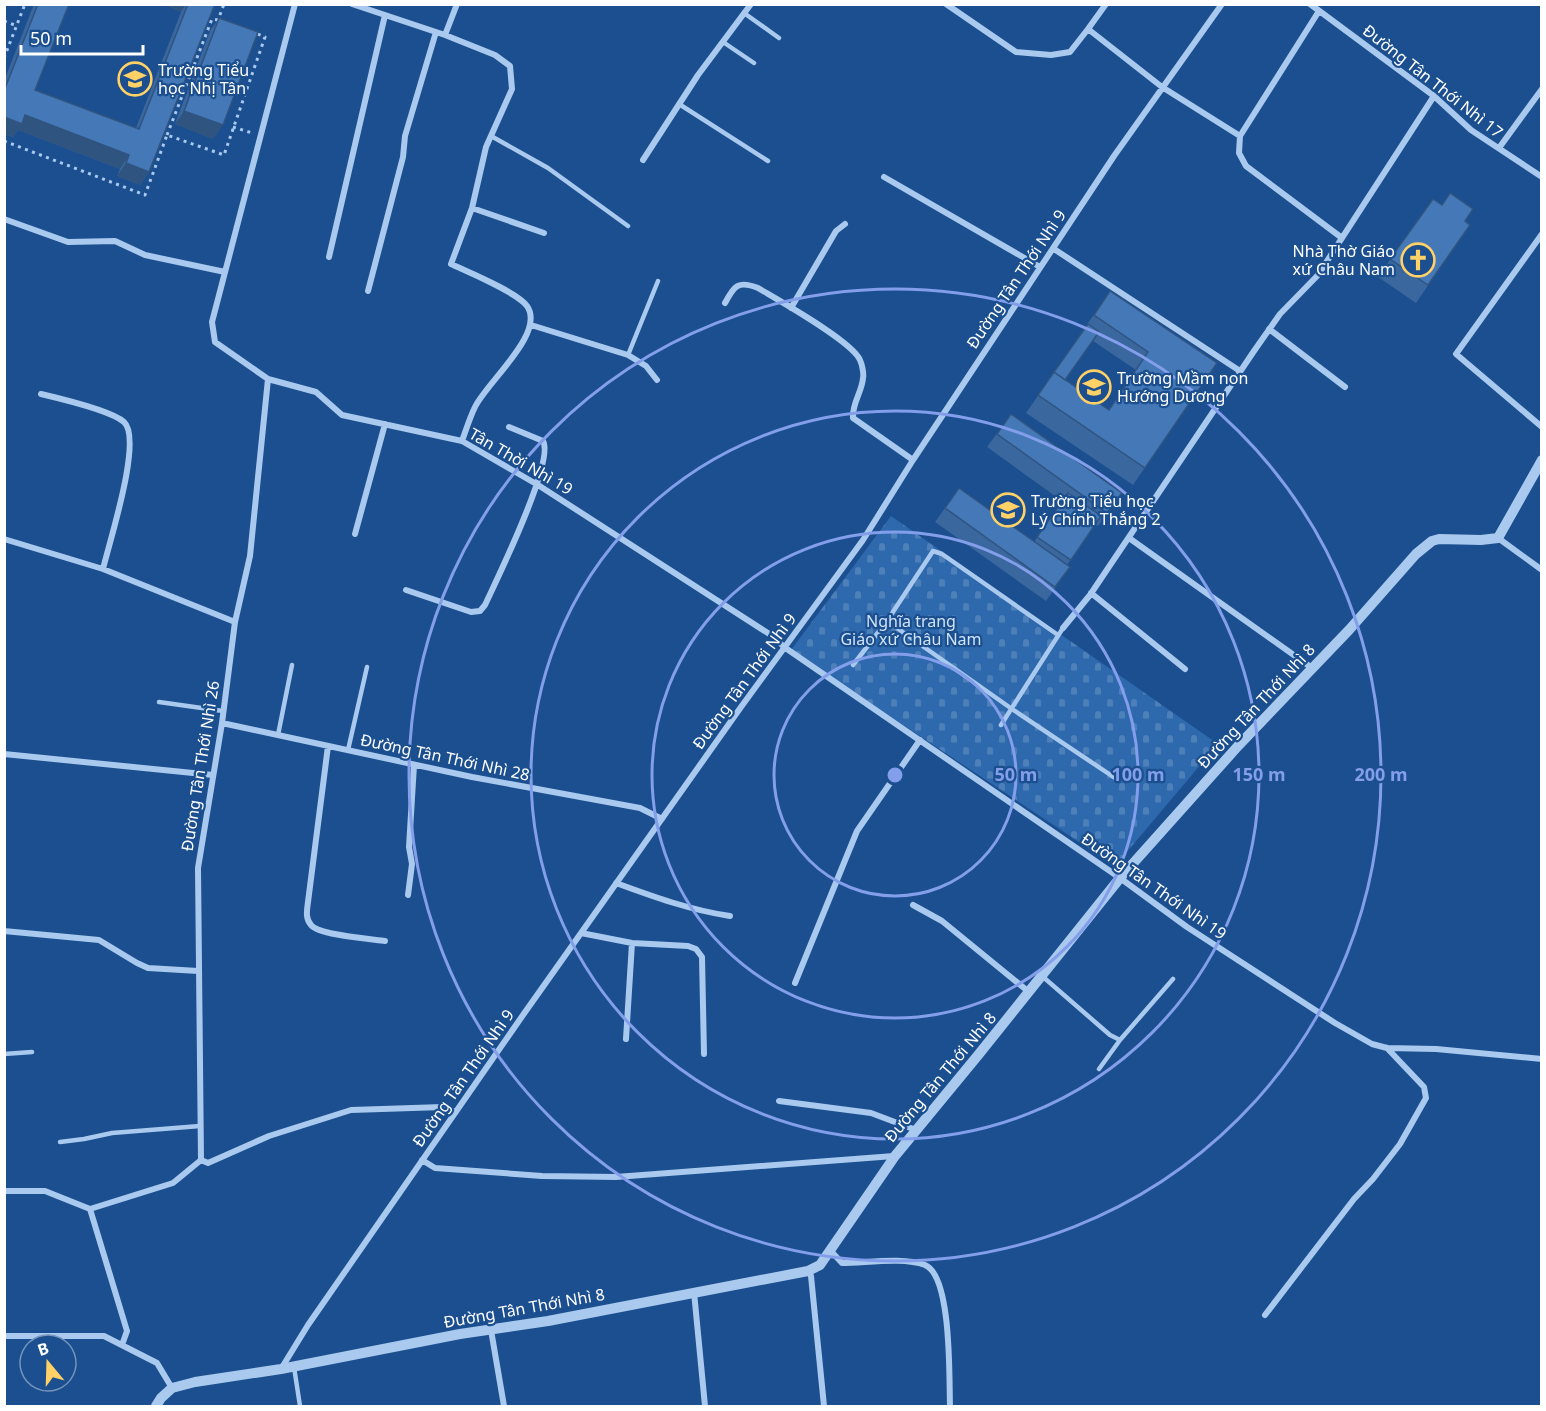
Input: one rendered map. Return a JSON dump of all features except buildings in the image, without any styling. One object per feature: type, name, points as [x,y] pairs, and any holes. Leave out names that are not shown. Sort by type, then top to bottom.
[{"type":"street","name":"Tân Thời Nhì 19","points":[[295,4],[212,322],[215,342],[268,379],[316,392],[342,415],[462,441],[538,485],[774,637],[784,647]]},
{"type":"street","points":[[352,4],[445,35],[495,55],[510,66],[512,88],[486,147],[472,208],[451,264],[519,298],[528,307],[531,325],[520,346],[476,405],[462,441]]},
{"type":"street","points":[[445,35],[457,4]]},
{"type":"street","points":[[643,160],[679,104],[751,4]]},
{"type":"street","points":[[946,4],[1016,52],[1051,56],[1070,51],[1106,4]]},
{"type":"street","name":"Đường Tân Thới Nhì 9","points":[[281,1369],[308,1325],[616,883],[863,540],[913,460],[1114,156],[1221,4]]},
{"type":"street","name":"Đường Tân Thới Nhì 17","points":[[1310,4],[1434,96],[1471,130],[1542,177]]},
{"type":"street","points":[[1319,11],[1239,136],[1239,153],[1246,166],[1342,238]]},
{"type":"street","points":[[329,257],[384,15]]},
{"type":"street","points":[[1088,29],[1162,87],[1239,136]]},
{"type":"street","points":[[368,291],[403,157],[405,136],[436,32]]},
{"type":"street","points":[[1499,148],[1542,89]]},
{"type":"street","points":[[1063,628],[1091,593],[1129,538],[1269,329],[1280,314],[1318,275],[1434,96]]},
{"type":"street","points":[[884,177],[1040,267]]},
{"type":"street","points":[[472,208],[544,233]]},
{"type":"street","points":[[4,219],[68,242],[115,242],[145,255],[225,272]]},
{"type":"street","points":[[791,308],[836,231],[844,224]]},
{"type":"street","points":[[1542,234],[1456,354],[1542,427]]},
{"type":"street","points":[[1054,249],[1240,371]]},
{"type":"street","points":[[725,303],[732,290],[738,285],[747,283],[823,327],[860,359],[863,377],[852,408],[853,418],[913,460]]},
{"type":"street","points":[[531,325],[628,355],[646,366],[657,380]]},
{"type":"street","points":[[1269,329],[1345,387]]},
{"type":"street","name":"Đường Tân Thới Nhì 26","points":[[201,1160],[198,868],[222,723],[235,622],[250,556],[268,379]]},
{"type":"street","points":[[41,394],[110,415],[123,421],[129,430],[131,440],[129,466],[103,569]]},
{"type":"street","points":[[356,534],[384,424]]},
{"type":"street","points":[[406,590],[471,612],[480,611],[485,606],[538,485],[546,450],[543,441],[510,427]]},
{"type":"street","points":[[1542,460],[1498,538],[1542,570]]},
{"type":"street","points":[[1129,538],[1312,668]]},
{"type":"street","name":"Đường Tân Thới Nhì 8","points":[[172,1388],[195,1382],[281,1369],[548,1321],[808,1271],[820,1265],[895,1156],[1120,878],[1238,746],[1348,630],[1416,554],[1432,541],[1454,538],[1481,540],[1498,538]]},
{"type":"street","points":[[4,539],[103,569],[235,622]]},
{"type":"street","points":[[1091,593],[1185,669]]},
{"type":"street","name":"Đường Tân Thới Nhì 19","points":[[784,647],[1120,878],[1187,927],[1335,1023],[1372,1044],[1387,1048],[1436,1049],[1542,1059]]},
{"type":"street","name":"Đường Tân Thới Nhì 28","points":[[222,723],[414,765],[640,808],[662,819]]},
{"type":"street","points":[[795,982],[857,831],[920,740]]},
{"type":"street","points":[[328,746],[307,916],[309,922],[317,930],[385,941]]},
{"type":"street","points":[[4,754],[213,775]]},
{"type":"street","points":[[408,895],[412,864],[409,847],[414,765]]},
{"type":"street","points":[[616,883],[674,905],[730,916]]},
{"type":"street","points":[[913,905],[942,921],[1029,992]]},
{"type":"street","points":[[4,931],[99,940],[148,968],[198,971]]},
{"type":"street","points":[[581,933],[632,943],[688,946],[699,953],[702,957],[704,1054]]},
{"type":"street","points":[[626,1039],[632,943]]},
{"type":"street","points":[[1265,1315],[1354,1199],[1400,1144],[1426,1098],[1424,1087],[1387,1048]]},
{"type":"street","points":[[778,1101],[871,1113],[917,1130]]},
{"type":"street","points":[[4,1191],[45,1191],[90,1209],[173,1183],[201,1160],[208,1163],[269,1136],[351,1110],[444,1107],[456,1112]]},
{"type":"street","points":[[422,1160],[435,1168],[542,1176],[616,1177],[895,1156]]},
{"type":"street","points":[[90,1209],[128,1331],[122,1345]]},
{"type":"street","points":[[830,1250],[842,1263],[912,1262],[927,1266],[934,1271],[940,1284],[946,1318],[950,1407]]},
{"type":"street","points":[[808,1271],[811,1276],[824,1407]]},
{"type":"street","points":[[694,1292],[705,1407]]},
{"type":"street","points":[[490,1330],[504,1407]]},
{"type":"street","points":[[4,1336],[104,1336],[157,1363],[172,1388],[161,1398],[156,1407]]},
{"type":"lane","points":[[744,13],[779,38]]},
{"type":"lane","points":[[723,42],[754,63]]},
{"type":"lane","points":[[679,104],[768,160]]},
{"type":"lane","points":[[491,136],[548,168],[628,226]]},
{"type":"lane","points":[[628,355],[658,281]]},
{"type":"lane","points":[[853,665],[886,621],[929,555],[937,551],[1058,635]]},
{"type":"lane","points":[[886,621],[1115,778]]},
{"type":"lane","points":[[1001,725],[1063,628]]},
{"type":"lane","points":[[278,735],[292,665]]},
{"type":"lane","points":[[348,750],[367,667]]},
{"type":"lane","points":[[159,702],[223,711]]},
{"type":"lane","points":[[1042,976],[1110,1035],[1120,1040]]},
{"type":"lane","points":[[1099,1069],[1120,1040],[1173,979]]},
{"type":"lane","points":[[4,1054],[32,1052]]},
{"type":"lane","points":[[60,1142],[112,1133],[200,1126]]},
{"type":"lane","points":[[294,1366],[300,1407]]},
{"type":"path","points":[[4,58],[25,4]]},
{"type":"path","points":[[218,20],[224,4]]},
{"type":"path","points":[[4,141],[145,195],[212,19],[227,23]]},
{"type":"path","points":[[4,21],[17,26]]},
{"type":"path","points":[[167,135],[224,155],[265,37],[246,30]]},
{"type":"path","points":[[233,128],[261,136]]},
{"type":"green space","name":"Nghĩa trang Giáo xứ Châu Nam","points":[[891,516],[1218,744],[1115,866],[791,650]]},
{"type":"place","name":"Trường Tiểu học Nhị Tân","points":[[135,79]]},
{"type":"place","name":"Nhà Thờ Giáo xứ Châu Nam","points":[[1418,260]]},
{"type":"place","name":"Trường Mầm non Hướng Dương","points":[[1094,387]]},
{"type":"place","name":"Trường Tiểu học Lý Chính Thắng 2","points":[[1008,510]]}]
